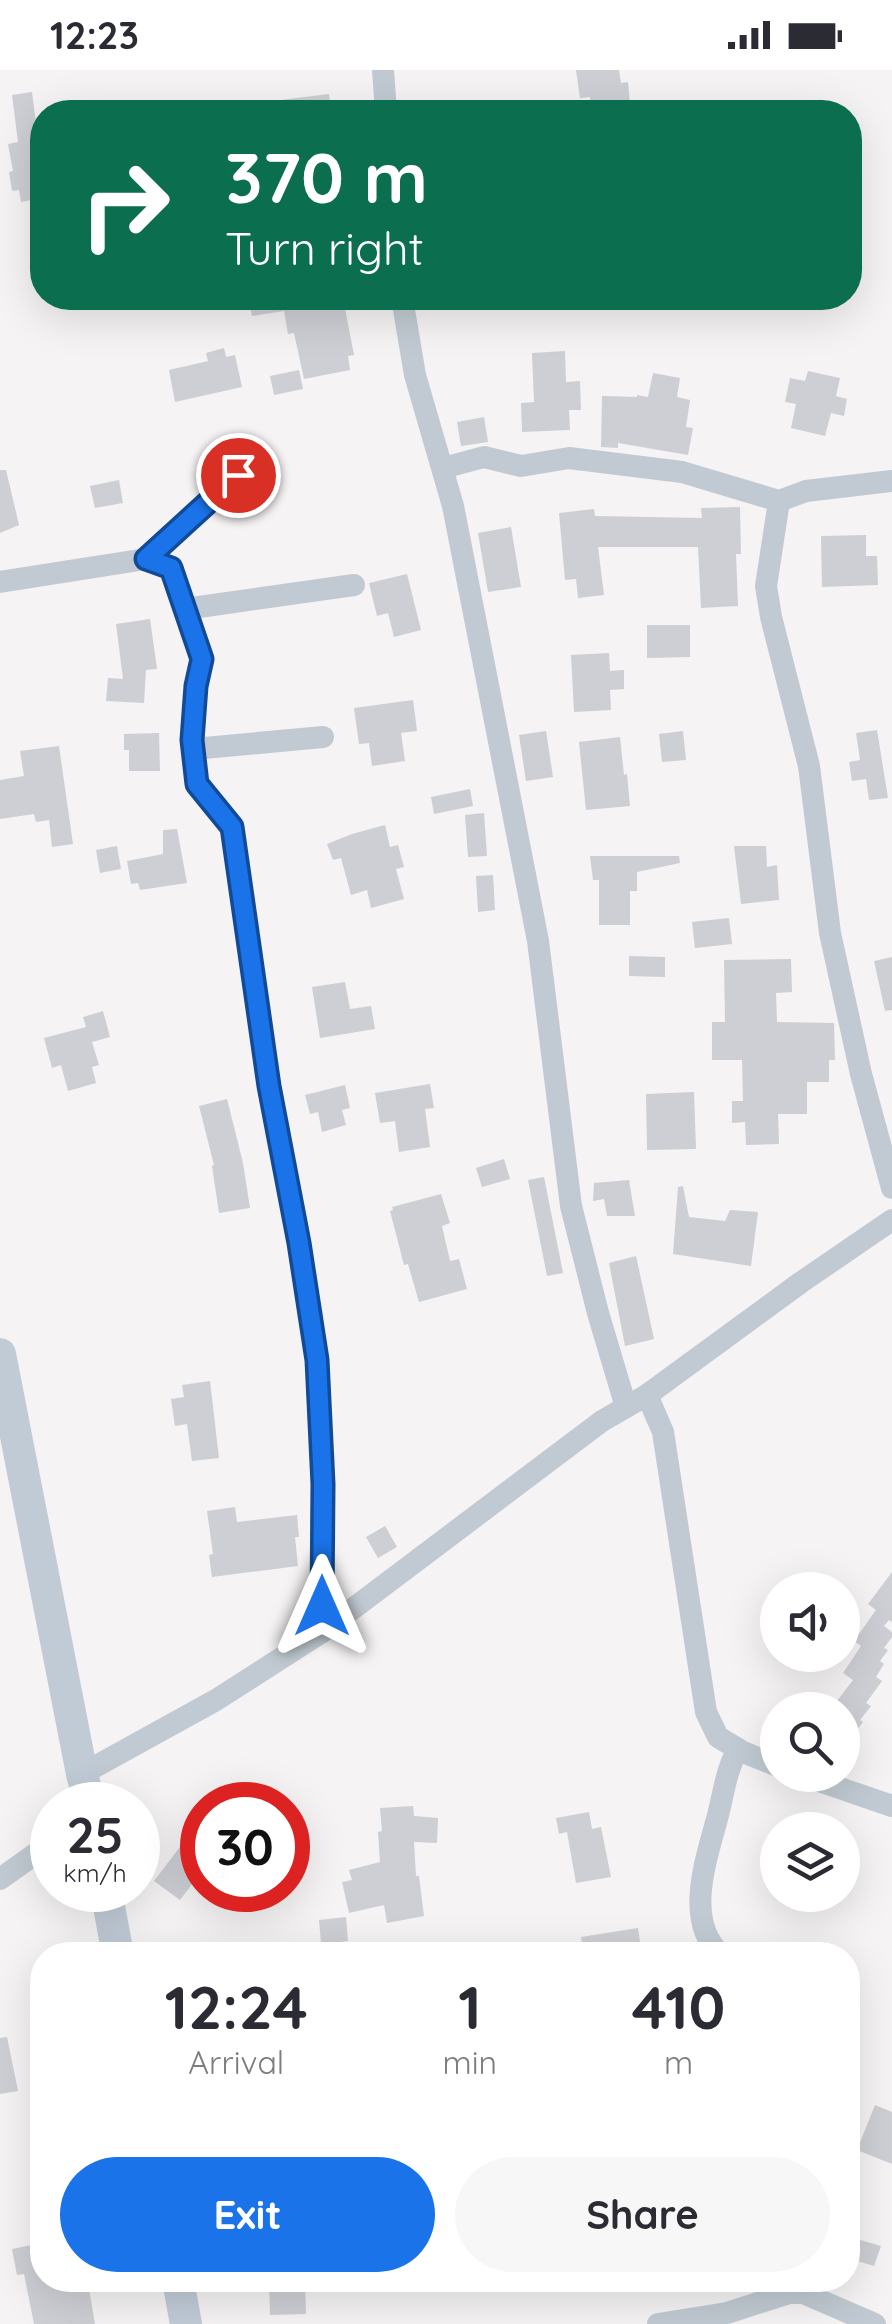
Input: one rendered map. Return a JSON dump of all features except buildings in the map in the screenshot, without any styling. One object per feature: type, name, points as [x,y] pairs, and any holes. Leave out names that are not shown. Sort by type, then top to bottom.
[{"type":"street","points":[[383,70],[385,100]]},
{"type":"street","points":[[404,310],[415,375],[453,506],[538,941],[571,1206],[626,1407]]},
{"type":"street","points":[[442,468],[484,457],[521,466],[569,458],[682,472],[779,501],[806,491],[892,481]]},
{"type":"street","points":[[146,559],[238,475]]},
{"type":"street","points":[[779,501],[766,586],[770,617],[809,766],[834,951],[861,1074],[892,1188]]},
{"type":"street","points":[[0,582],[146,559],[171,568],[202,659],[196,686],[197,784],[232,827],[269,1086],[317,1360],[323,1484],[322,1632]]},
{"type":"street","points":[[185,609],[354,586]]},
{"type":"street","points":[[194,749],[323,737]]},
{"type":"street","points":[[96,1782],[322,1632],[602,1421],[647,1395],[892,1220]]},
{"type":"street","points":[[0,1354],[7,1424],[84,1782]]},
{"type":"street","points":[[647,1395],[664,1432],[706,1712],[718,1737],[760,1758]]},
{"type":"street","points":[[709,1942],[700,1896],[703,1864],[726,1778],[738,1749]]},
{"type":"street","points":[[851,1792],[892,1806]]},
{"type":"street","points":[[0,1879],[30,1858]]},
{"type":"street","points":[[110,1912],[116,1942]]},
{"type":"street","points":[[180,2292],[186,2324]]},
{"type":"street","points":[[658,2324],[727,2313],[764,2292]]},
{"type":"street","points":[[781,2292],[803,2293],[876,2324]]},
{"type":"route","points":[[238,475],[146,559],[171,568],[202,659],[192,740],[197,784],[232,827],[269,1086],[317,1360],[323,1484],[322,1606]]}]
